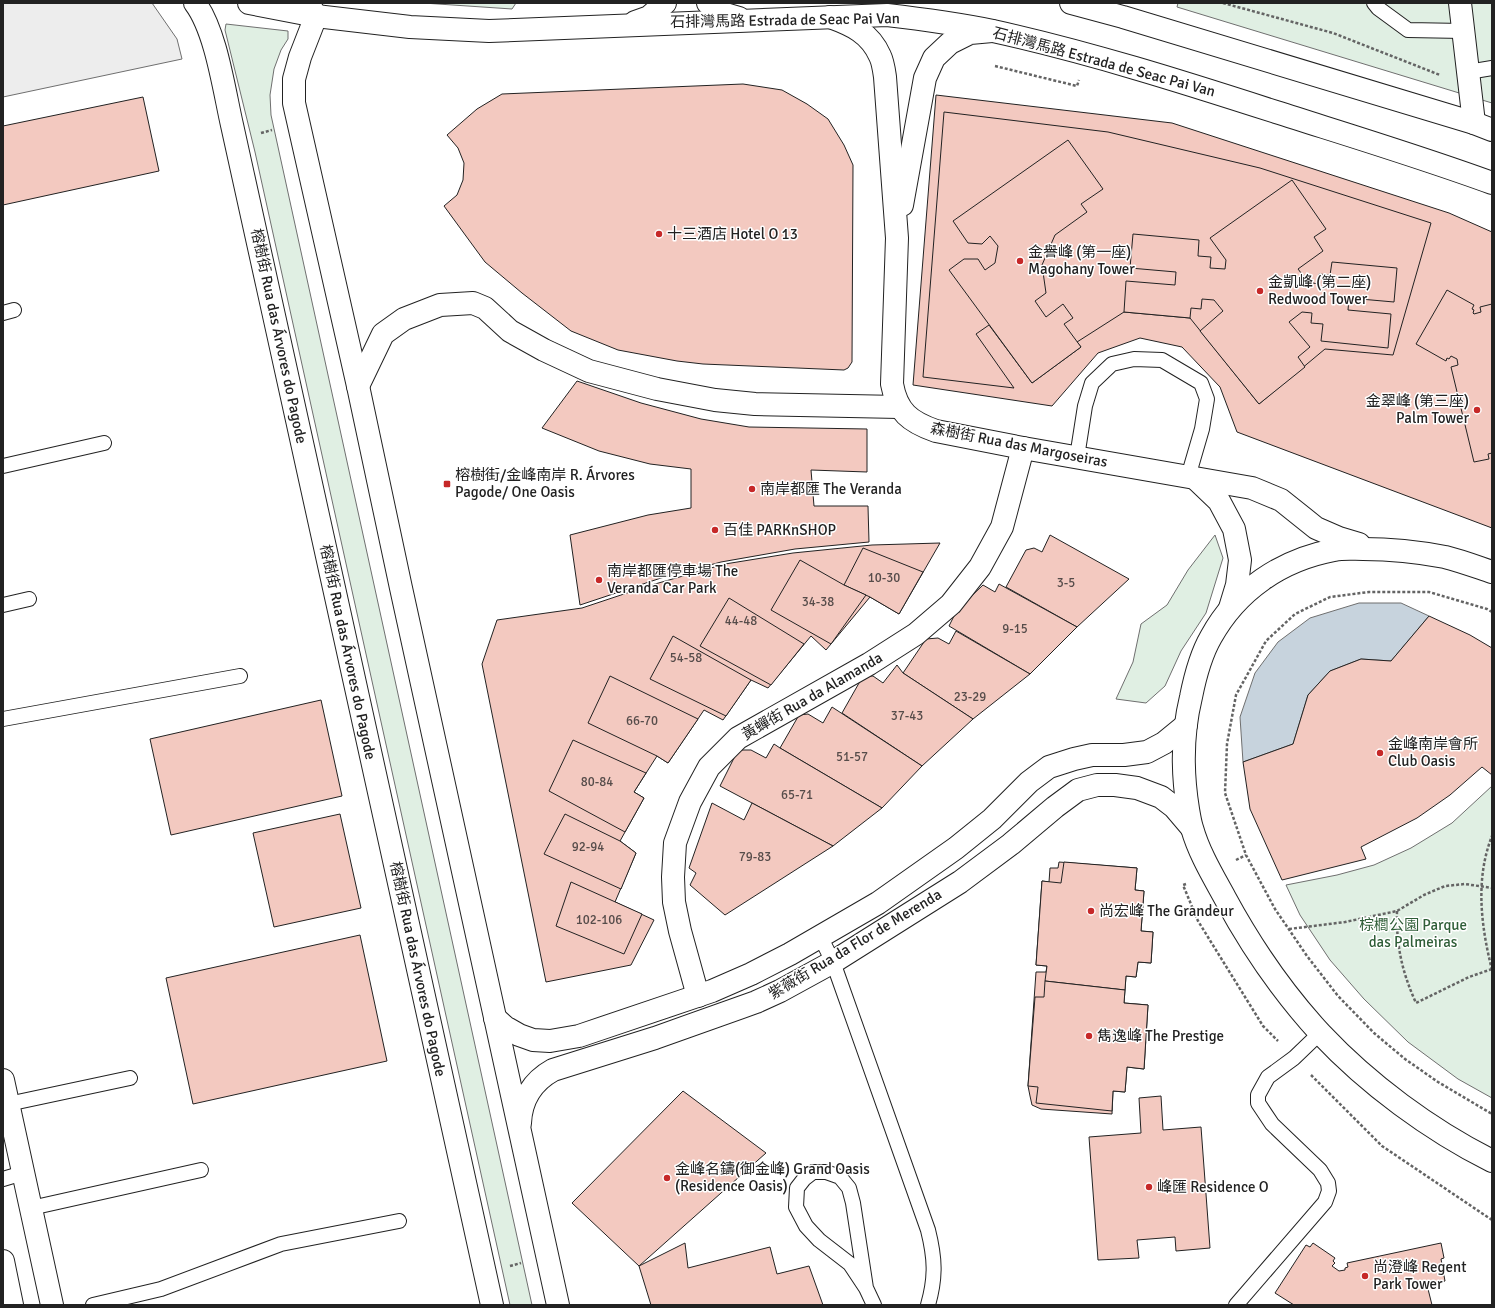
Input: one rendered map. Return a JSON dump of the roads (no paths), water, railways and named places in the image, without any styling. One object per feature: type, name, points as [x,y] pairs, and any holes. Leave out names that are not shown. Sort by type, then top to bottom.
[{"type":"street","name":"榕樹街 Rua das Árvores do Pagode","points":[[195,3],[200,10],[208,28],[236,139],[492,1305]]},
{"type":"street","name":"石排灣馬路 Estrada de Seac Pai Van","points":[[248,3],[312,9],[410,27],[489,30],[886,15],[925,20],[992,31],[1086,54],[1233,98],[1449,167],[1492,183]]},
{"type":"street","points":[[627,25],[649,17],[665,3]]},
{"type":"street","points":[[708,3],[722,13],[744,20]]},
{"type":"street","points":[[1071,3],[1116,15],[1483,126]]},
{"type":"street","points":[[1460,3],[1469,80],[1483,126]]},
{"type":"street","points":[[312,9],[294,79],[294,103],[358,386],[402,595],[558,1305]]},
{"type":"street","name":"森樹街 Rua das Margoseiras","points":[[830,17],[851,25],[869,38],[880,56],[885,77],[897,238],[892,375],[894,395],[904,414],[923,427],[936,431],[1023,448],[1252,488],[1281,500],[1316,528],[1339,538],[1378,550]]},
{"type":"street","name":"森樹街 Rua das Margoseiras","points":[[897,238],[922,92],[925,78],[934,58],[950,43],[970,33],[992,31]]},
{"type":"street","points":[[358,386],[383,334],[404,319],[440,304],[473,303],[485,308],[510,331],[550,354],[589,371],[656,389],[715,400],[755,404],[899,407]]},
{"type":"street","name":"黃蟬街 Rua da Alamanda","points":[[698,996],[680,931],[674,902],[673,877],[675,843],[690,802],[709,767],[738,738],[868,664],[916,634],[951,604],[980,567],[1002,527],[1023,448]]},
{"type":"street","points":[[1192,478],[1219,501],[1234,529],[1240,560],[1237,586],[1230,609]]},
{"type":"street","points":[[1492,572],[1446,558],[1378,550],[1336,549],[1284,565],[1257,583],[1230,609],[1210,638],[1197,669],[1186,725],[1183,768],[1184,787],[1191,827],[1206,862],[1240,925],[1278,981],[1320,1033],[1359,1071],[1399,1103],[1443,1134],[1492,1161]]},
{"type":"street","name":"紫薇街 Rua da Flor de Merenda","points":[[495,1018],[505,1027],[519,1035],[533,1040],[550,1041],[579,1036],[698,996],[751,974],[878,902],[956,848],[992,819],[1029,782],[1049,767],[1092,755],[1124,755],[1147,752],[1164,743],[1186,725]]},
{"type":"street","name":"紫薇街 Rua da Flor de Merenda","points":[[520,1128],[520,1112],[529,1092],[542,1076],[553,1070],[655,1038],[756,1002],[833,962],[960,882],[1012,844],[1055,807],[1078,790],[1097,785],[1115,785],[1137,788],[1161,797],[1174,807],[1191,827]]},
{"type":"street","points":[[3,1080],[52,1305]]},
{"type":"street","points":[[3,1262],[12,1305]]},
{"type":"lane","points":[[1374,3],[1378,8],[1408,30],[1463,31]]},
{"type":"lane","points":[[1469,80],[1492,68]]},
{"type":"lane","points":[[1077,457],[1085,406],[1092,383],[1112,364],[1134,359],[1162,360],[1201,383],[1207,399],[1192,478]]},
{"type":"lane","points":[[3,466],[104,443]]},
{"type":"lane","points":[[3,605],[29,599]]},
{"type":"lane","points":[[3,719],[240,676]]},
{"type":"lane","points":[[820,936],[833,962],[928,1230],[933,1249],[934,1265],[934,1282],[928,1305]]},
{"type":"lane","points":[[1236,1305],[1325,1202],[1329,1191],[1328,1183],[1320,1170],[1272,1124],[1258,1103],[1258,1095],[1268,1077],[1294,1058],[1320,1033]]},
{"type":"lane","points":[[8,1104],[130,1078]]},
{"type":"lane","points":[[31,1208],[201,1170]]},
{"type":"lane","points":[[866,1288],[853,1203],[849,1188],[840,1177],[826,1172],[813,1172],[804,1178],[797,1188],[796,1207],[806,1226],[819,1240],[850,1264],[866,1288],[874,1305]]},
{"type":"lane","points":[[3,1179],[23,1173]]},
{"type":"lane","points":[[93,1305],[161,1289],[281,1244],[399,1221]]},
{"type":"place","name":"十三酒店 Hotel O 13","points":[[659,234]]},
{"type":"place","name":"金譽峰 (第一座) Magohany Tower","points":[[1020,261]]},
{"type":"place","name":"金凱峰 (第二座) Redwood Tower","points":[[1260,291]]},
{"type":"place","name":"金翠峰 (第三座) Palm Tower","points":[[1477,410]]},
{"type":"place","name":"榕樹街/金峰南岸 R. Árvores Pagode/ One Oasis","points":[[447,484]]},
{"type":"place","name":"南岸都匯 The Veranda","points":[[752,489]]},
{"type":"place","name":"百佳 PARKnSHOP","points":[[715,530]]},
{"type":"place","name":"南岸都匯停車場 The Veranda Car Park","points":[[599,580]]},
{"type":"place","name":"金峰南岸會所 Club Oasis","points":[[1380,753]]},
{"type":"place","name":"尚宏峰 The Grandeur","points":[[1091,911]]},
{"type":"place","name":"雋逸峰 The Prestige","points":[[1089,1036]]},
{"type":"place","name":"金峰名鑄(御金峰) Grand Oasis (Residence Oasis)","points":[[667,1178]]},
{"type":"place","name":"峰匯 Residence O","points":[[1149,1187]]},
{"type":"place","name":"尚澄峰 Regent Park Tower","points":[[1365,1276]]},
{"type":"park label","name":"棕櫚公園 Parque das Palmeiras","points":[[1413,934]]}]
